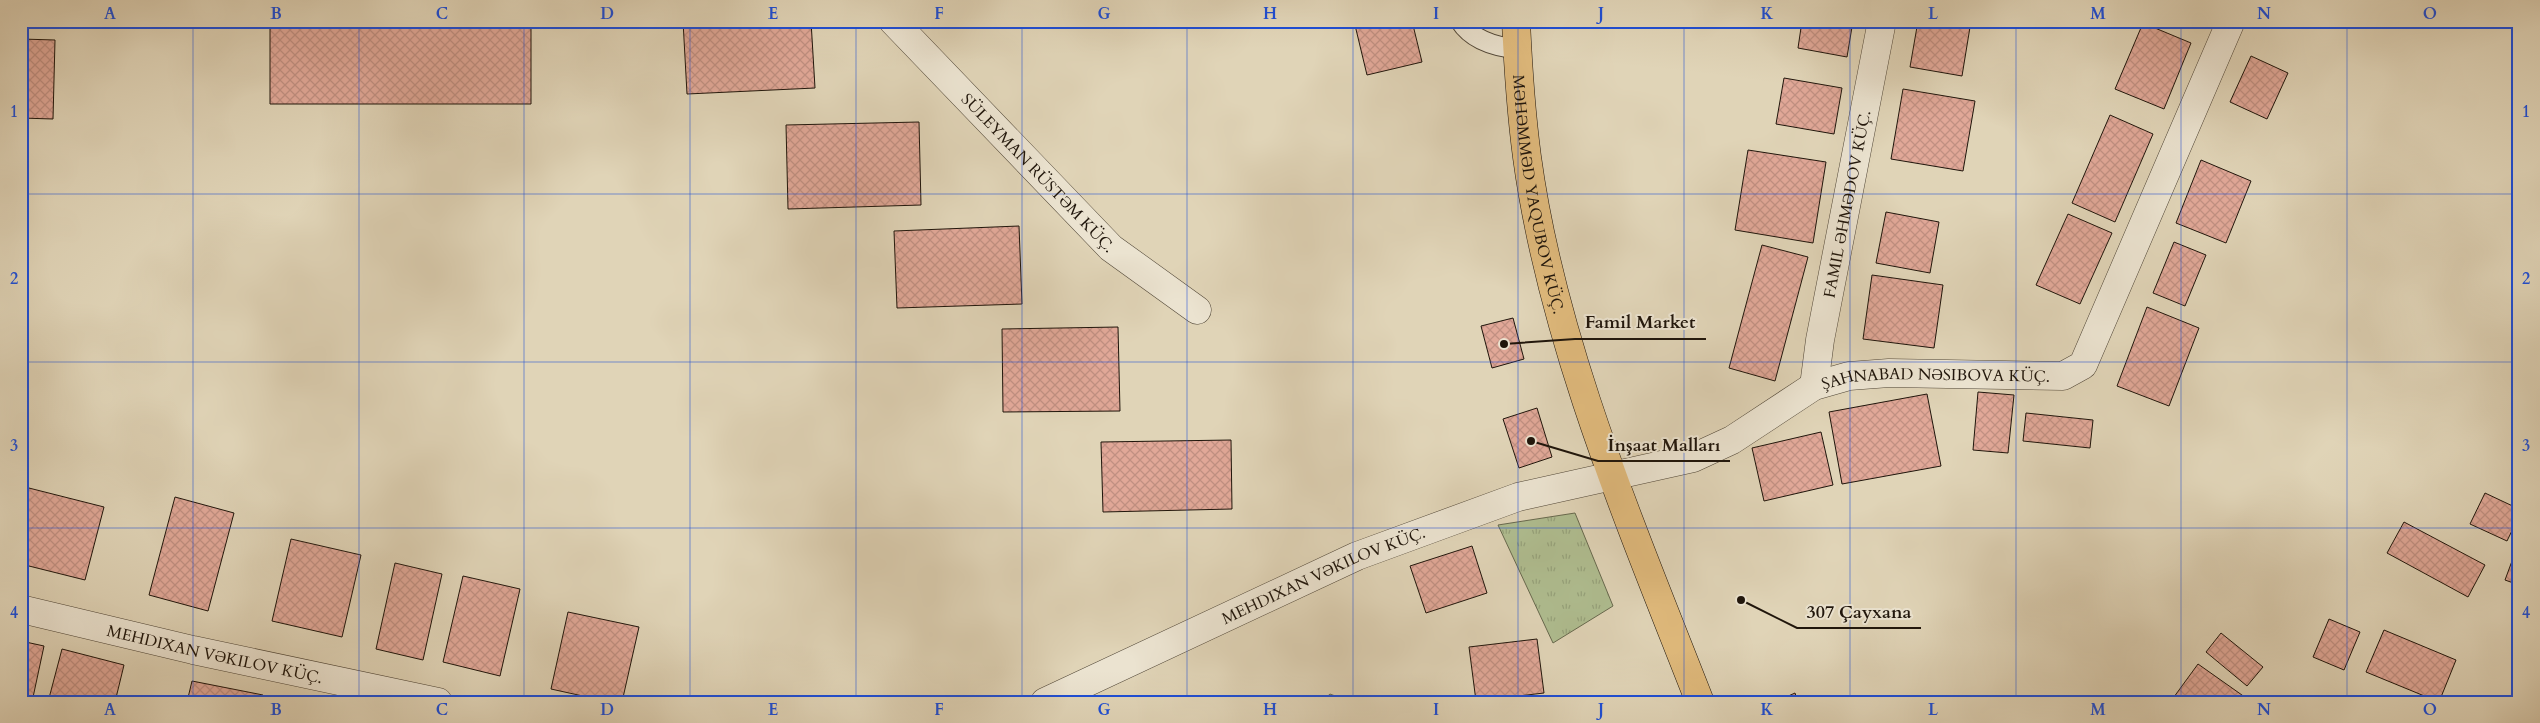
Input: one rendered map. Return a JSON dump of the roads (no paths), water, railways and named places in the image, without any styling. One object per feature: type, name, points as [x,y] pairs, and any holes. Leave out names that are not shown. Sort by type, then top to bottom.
[{"type":"main road","name":"MƏHƏMMƏD YAQUBOV KÜÇ.","points":[[1516,21],[1527,158],[1538,218],[1561,318],[1613,477],[1700,702]]},
{"type":"street","name":"SÜLEYMAN RÜSTƏM KÜÇ.","points":[[893,21],[1111,248],[1197,310]]},
{"type":"street","name":"FAMIL ƏHMƏDOV KÜÇ.","points":[[1814,386],[1820,340],[1882,21]]},
{"type":"street","name":"ŞAHNABAD NƏSIBOVA KÜÇ.","points":[[1613,477],[1692,458],[1732,440],[1814,386],[1849,376],[1889,373],[2063,376],[2083,365],[2230,21]]},
{"type":"street","name":"MEHDIXAN VƏKILOV KÜÇ.","points":[[1045,702],[1356,556],[1518,497],[1613,477]]},
{"type":"street","name":"MEHDIXAN VƏKILOV KÜÇ.","points":[[21,608],[193,650],[438,702]]},
{"type":"lane","points":[[1460,21],[1467,32],[1498,47],[1518,49]]},
{"type":"place","name":"Famil Market","points":[[1504,344]]},
{"type":"place","name":"İnşaat Malları","points":[[1531,441]]},
{"type":"place","name":"307 Çayxana","points":[[1741,600]]}]
